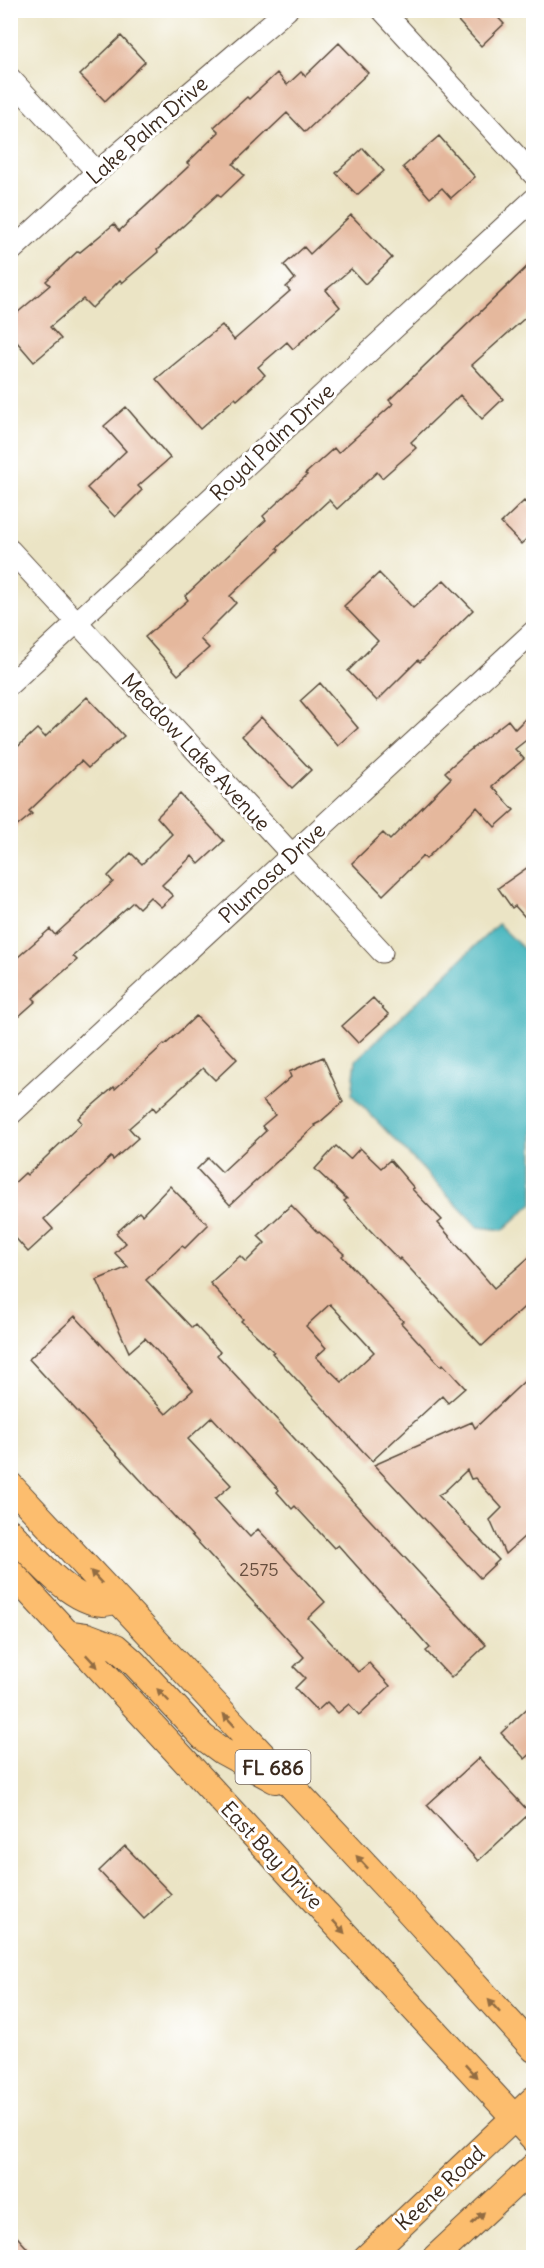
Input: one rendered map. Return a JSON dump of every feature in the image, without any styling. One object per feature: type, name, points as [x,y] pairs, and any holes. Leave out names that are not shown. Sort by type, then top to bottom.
[{"type":"main road","name":"FL 686","points":[[10,1485],[534,2049]]},
{"type":"main road","points":[[10,1532],[67,1588],[96,1602],[117,1600]]},
{"type":"main road","name":"East Bay Drive","points":[[10,1571],[534,2139]]},
{"type":"main road","points":[[66,1633],[87,1636],[116,1647],[203,1737],[222,1751],[294,1790]]},
{"type":"main road","name":"Keene Road","points":[[366,2258],[534,2099]]},
{"type":"main road","points":[[435,2258],[534,2166]]},
{"type":"street","name":"Lake Palm Drive","points":[[10,252],[97,172],[287,10]]},
{"type":"street","points":[[382,10],[534,176]]},
{"type":"street","points":[[10,78],[97,172]]},
{"type":"street","name":"Royal Palm Drive","points":[[10,684],[534,200]]},
{"type":"street","name":"Meadow Lake Avenue","points":[[10,550],[382,952]]},
{"type":"street","name":"Plumosa Drive","points":[[10,1114],[534,631]]},
{"type":"water","points":[[498,924],[534,959],[533,1203],[503,1230],[478,1227],[352,1095],[356,1060]]},
{"type":"building","points":[[448,10],[491,10],[504,24],[481,46]]},
{"type":"building","points":[[121,36],[145,62],[105,101],[80,75]]},
{"type":"building","points":[[339,43],[368,73],[305,132],[287,113],[233,164],[244,175],[221,197],[218,194],[157,250],[158,252],[122,283],[120,280],[92,308],[83,299],[50,327],[61,339],[34,362],[10,334],[10,319],[50,285],[46,281],[78,251],[80,252],[114,224],[119,231],[190,165],[187,163],[219,132],[214,127],[247,97],[249,99],[277,73],[287,85],[301,72],[305,76]]},
{"type":"building","points":[[439,136],[475,177],[451,198],[442,188],[430,198],[403,167]]},
{"type":"building","points":[[363,148],[384,171],[357,195],[336,173]]},
{"type":"building","points":[[351,215],[392,258],[365,284],[351,269],[326,290],[340,307],[293,349],[287,342],[258,367],[265,375],[200,429],[156,379],[222,325],[234,340],[290,291],[286,287],[295,279],[284,265],[304,247],[310,254]]},
{"type":"building","points":[[534,260],[534,310],[472,365],[503,399],[482,419],[460,395],[411,442],[416,448],[382,478],[377,472],[337,509],[329,500],[230,596],[236,603],[200,639],[209,648],[178,675],[145,637],[188,600],[185,596],[266,520],[263,516],[307,475],[305,474],[334,448],[338,453],[393,404],[389,400]]},
{"type":"building","points":[[126,407],[170,458],[138,486],[142,490],[115,517],[87,488],[126,451],[104,426]]},
{"type":"building","points":[[524,501],[534,511],[534,532],[521,544],[501,523]]},
{"type":"building","points":[[379,573],[413,608],[444,580],[473,610],[377,701],[348,671],[378,641],[344,606]]},
{"type":"building","points":[[320,683],[358,728],[338,746],[300,701]]},
{"type":"building","points":[[87,697],[124,736],[88,768],[81,761],[29,811],[32,814],[10,832],[10,754],[37,729],[45,737]]},
{"type":"building","points":[[534,710],[534,734],[515,749],[524,759],[492,786],[514,810],[495,827],[477,807],[426,859],[423,856],[383,895],[352,863],[383,833],[390,840],[451,778],[445,772],[464,755],[508,720],[515,729]]},
{"type":"building","points":[[261,717],[311,770],[292,788],[242,736]]},
{"type":"building","points":[[180,794],[224,841],[199,864],[192,856],[162,885],[173,896],[161,907],[150,897],[139,908],[133,902],[73,956],[77,960],[33,998],[36,1001],[10,1024],[10,964],[50,929],[55,935],[113,882],[108,876],[131,853],[142,864],[172,834],[157,817]]},
{"type":"building","points":[[534,863],[534,927],[515,906],[512,908],[498,888]]},
{"type":"building","points":[[373,998],[389,1015],[358,1043],[342,1026]]},
{"type":"building","points":[[196,1016],[237,1059],[215,1080],[203,1068],[156,1111],[153,1107],[129,1128],[138,1138],[113,1160],[111,1157],[44,1219],[53,1229],[28,1252],[10,1232],[10,1187],[25,1173],[27,1175],[82,1123],[78,1118],[114,1087],[115,1089]]},
{"type":"building","points":[[323,1057],[343,1102],[314,1125],[230,1205],[197,1169],[208,1158],[222,1172],[266,1131],[262,1126],[275,1115],[263,1101],[291,1077],[289,1072]]},
{"type":"building","points":[[336,1146],[350,1159],[360,1148],[381,1168],[390,1160],[414,1188],[412,1189],[442,1220],[438,1223],[494,1288],[534,1253],[534,1298],[482,1346],[400,1258],[399,1260],[368,1228],[344,1201],[347,1199],[315,1169]]},
{"type":"building","points":[[170,1186],[208,1225],[185,1248],[182,1246],[146,1280],[192,1328],[195,1325],[220,1352],[217,1355],[486,1645],[451,1678],[426,1651],[430,1648],[338,1545],[334,1548],[295,1506],[292,1509],[277,1492],[279,1490],[212,1417],[188,1439],[231,1485],[215,1499],[250,1537],[258,1529],[325,1602],[308,1618],[358,1672],[369,1663],[390,1686],[359,1715],[349,1704],[338,1713],[327,1702],[317,1711],[295,1688],[305,1678],[294,1667],[304,1657],[29,1359],[75,1316],[166,1414],[193,1390],[145,1338],[129,1352],[97,1280],[128,1267],[115,1253],[126,1243],[116,1233],[139,1212],[142,1215]]},
{"type":"building","points":[[291,1205],[318,1233],[344,1254],[342,1256],[403,1321],[401,1323],[465,1388],[448,1403],[442,1396],[372,1461],[272,1353],[274,1352],[241,1321],[243,1319],[210,1283],[240,1256],[246,1262],[265,1243],[258,1236]],"holes":[[[330,1304],[374,1352],[342,1382],[316,1357],[326,1348],[306,1326]]]},
{"type":"building","points":[[534,1372],[534,1528],[505,1554],[490,1520],[502,1508],[475,1478],[471,1479],[467,1470],[438,1495],[499,1560],[480,1578],[374,1465],[472,1422],[475,1428]]},
{"type":"building","points":[[534,1702],[534,1751],[525,1759],[501,1733]]},
{"type":"building","points":[[479,1758],[530,1813],[478,1861],[427,1805]]},
{"type":"building","points":[[125,1846],[171,1894],[144,1919],[99,1871]]},
{"type":"building","points":[[10,2229],[36,2258],[10,2258]]}]
